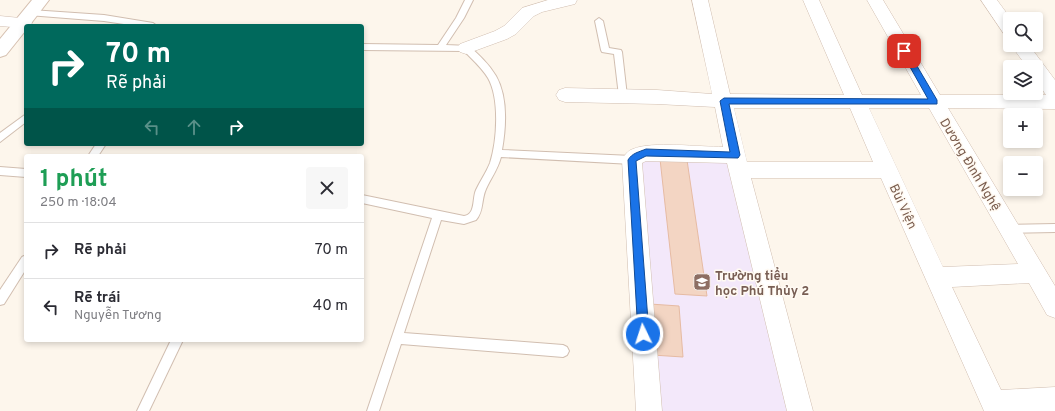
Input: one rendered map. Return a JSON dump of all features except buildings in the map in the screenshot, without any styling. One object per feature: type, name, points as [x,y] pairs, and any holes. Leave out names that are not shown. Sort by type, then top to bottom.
[{"type":"main road","points":[[0,51],[32,12]]},
{"type":"street","points":[[466,48],[501,35],[510,30],[528,12],[537,8],[569,0]]},
{"type":"street","points":[[700,0],[737,162],[800,411]]},
{"type":"street","name":"Bùi Viện","points":[[811,0],[996,407]]},
{"type":"street","name":"Dương Đình Nghệ","points":[[875,0],[1055,307]]},
{"type":"street","points":[[989,0],[1003,20]]},
{"type":"street","points":[[0,21],[32,12]]},
{"type":"street","points":[[1043,77],[1055,94]]},
{"type":"street","points":[[564,95],[624,96],[724,101],[1055,102]]},
{"type":"street","points":[[649,411],[632,160],[638,155],[646,153],[737,162],[887,170]]},
{"type":"street","points":[[936,276],[1035,274]]},
{"type":"street","points":[[996,407],[1055,400]]},
{"type":"lane","points":[[440,48],[460,18],[469,0]]},
{"type":"lane","points":[[32,12],[104,18],[141,24]]},
{"type":"lane","points":[[599,21],[605,50],[618,52],[624,96]]},
{"type":"lane","points":[[364,47],[466,48],[491,75],[497,90],[500,118],[497,153],[491,171],[481,192],[477,213],[470,220],[364,199]]},
{"type":"lane","points":[[0,138],[24,119]]},
{"type":"lane","points":[[497,153],[632,160]]},
{"type":"lane","points":[[0,171],[24,174]]},
{"type":"lane","points":[[374,411],[438,214]]},
{"type":"lane","points":[[1009,229],[1055,228]]},
{"type":"lane","points":[[0,300],[24,263]]},
{"type":"lane","points":[[397,338],[563,351]]},
{"type":"lane","points":[[143,411],[176,342]]},
{"type":"shaded area","name":"Trường tiểu học Phú Thủy 2","points":[[637,152],[728,154],[787,411],[654,411]]},
{"type":"place","name":"Trường tiểu học Phú Thủy 2","points":[[702,282]]},
{"type":"route","points":[[643,334],[631,166],[632,160],[638,155],[646,153],[735,155],[724,101],[934,102],[904,51]]}]
